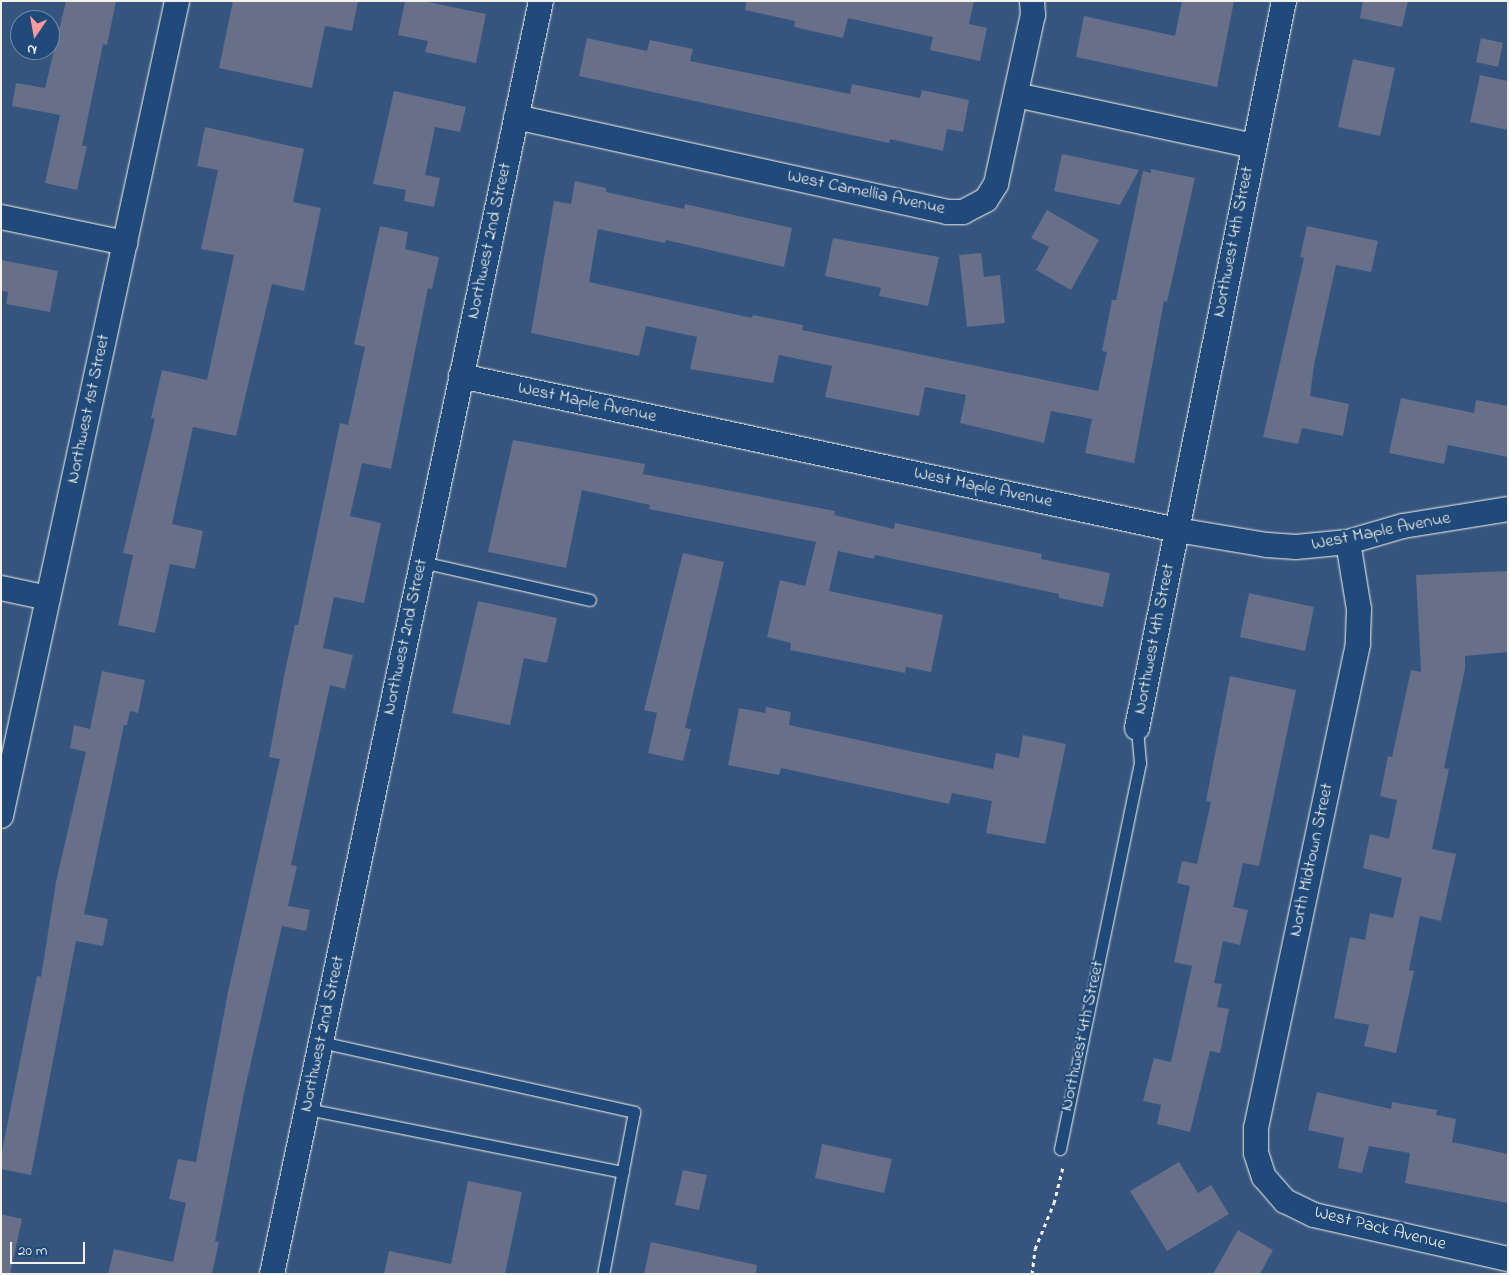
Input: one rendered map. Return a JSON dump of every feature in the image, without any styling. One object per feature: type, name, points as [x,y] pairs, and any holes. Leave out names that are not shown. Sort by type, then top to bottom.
[{"type":"street","name":"Northwest 1st Street","points":[[1,816],[177,1]]},
{"type":"street","name":"Northwest 2nd Street","points":[[272,1274],[541,1]]},
{"type":"street","name":"West Camellia Avenue","points":[[516,117],[938,210],[963,212],[986,200],[996,184],[1033,14],[1032,1]]},
{"type":"street","name":"Northwest 4th Street","points":[[1137,728],[1253,146],[1284,1]]},
{"type":"street","points":[[1016,95],[1253,146]]},
{"type":"street","points":[[1,217],[125,243]]},
{"type":"street","name":"West Maple Avenue","points":[[461,376],[1177,530],[1267,545],[1296,547],[1348,542],[1403,526],[1508,509]]},
{"type":"street","name":"North Midtown Street","points":[[1264,1177],[1256,1153],[1256,1128],[1358,644],[1359,609],[1348,542]]},
{"type":"street","points":[[1,588],[48,598]]},
{"type":"street","name":"West Pack Avenue","points":[[1264,1177],[1285,1201],[1314,1215],[1508,1259]]},
{"type":"lane","points":[[422,562],[590,600]]},
{"type":"lane","name":"Northwest 4th Street","points":[[1060,1149],[1140,763],[1137,728]]},
{"type":"lane","points":[[321,1042],[634,1112],[602,1274]]},
{"type":"lane","points":[[306,1109],[623,1172]]},
{"type":"path","points":[[1032,1274],[1035,1250],[1063,1171],[1060,1149]]},
{"type":"building","points":[[66,1],[116,1],[107,45],[103,44],[82,146],[87,146],[77,190],[45,183],[60,115],[12,106],[16,83],[45,88],[52,60],[60,60],[60,26]]},
{"type":"building","points":[[233,1],[358,1],[352,31],[325,26],[312,88],[219,68]]},
{"type":"building","points":[[405,1],[423,1],[486,14],[476,63],[425,52],[428,41],[398,35]]},
{"type":"building","points":[[746,1],[974,1],[969,24],[987,28],[980,61],[930,50],[933,37],[848,18],[843,38],[794,27],[795,21],[745,10]]},
{"type":"building","points":[[1182,1],[1234,1],[1217,87],[1076,57],[1084,16],[1175,36]]},
{"type":"building","points":[[1363,1],[1408,1],[1402,27],[1360,18]]},
{"type":"building","points":[[587,38],[647,51],[650,40],[693,49],[690,61],[850,94],[852,84],[920,98],[922,90],[969,100],[963,132],[947,129],[943,151],[890,139],[889,143],[579,76]]},
{"type":"building","points":[[1481,38],[1503,43],[1498,67],[1476,62]]},
{"type":"building","points":[[1353,59],[1395,68],[1380,136],[1338,127]]},
{"type":"building","points":[[1480,75],[1508,81],[1508,130],[1470,122]]},
{"type":"building","points":[[394,91],[466,107],[460,132],[435,127],[425,175],[440,178],[434,207],[404,201],[406,190],[373,184]]},
{"type":"building","points":[[205,127],[304,149],[293,202],[321,208],[304,291],[272,284],[236,436],[193,427],[172,524],[203,531],[195,569],[170,564],[155,633],[118,625],[133,555],[123,553],[155,419],[151,418],[162,370],[207,380],[234,255],[201,249],[218,170],[197,166]]},
{"type":"building","points":[[1062,154],[1139,170],[1120,205],[1054,191]]},
{"type":"building","points":[[1151,169],[1195,178],[1167,302],[1164,301],[1134,463],[1085,453],[1092,419],[1051,411],[1044,443],[960,423],[966,395],[925,387],[919,416],[825,397],[832,366],[779,355],[773,383],[690,369],[697,337],[646,326],[639,356],[531,333],[554,201],[571,204],[575,181],[606,188],[606,192],[684,209],[685,204],[792,228],[784,267],[666,240],[665,243],[598,229],[589,282],[752,318],[753,315],[803,325],[802,330],[1098,391],[1107,352],[1102,351],[1112,300],[1116,300],[1143,171],[1151,173]]},
{"type":"building","points":[[1047,210],[1099,240],[1071,290],[1036,270],[1049,247],[1031,238]]},
{"type":"building","points":[[380,226],[408,232],[405,249],[439,257],[432,289],[428,288],[391,469],[362,463],[350,516],[381,523],[364,603],[334,597],[323,648],[353,655],[345,689],[330,685],[291,865],[297,866],[288,906],[310,910],[306,931],[282,926],[244,1093],[215,1241],[219,1242],[212,1274],[108,1274],[114,1249],[173,1262],[186,1203],[169,1199],[178,1159],[196,1162],[228,992],[280,759],[269,757],[284,676],[295,625],[298,625],[340,423],[348,425],[365,347],[354,344]]},
{"type":"building","points":[[1307,226],[1378,241],[1371,272],[1336,265],[1314,365],[1310,396],[1349,404],[1343,436],[1302,428],[1298,444],[1263,437],[1304,258],[1300,257]]},
{"type":"building","points":[[833,238],[939,257],[928,306],[879,296],[881,288],[825,276]]},
{"type":"building","points":[[981,253],[984,277],[1000,275],[1005,323],[967,327],[959,255]]},
{"type":"building","points":[[1,260],[58,271],[50,312],[6,304],[8,292],[1,291]]},
{"type":"building","points":[[1401,398],[1474,413],[1476,400],[1508,406],[1508,457],[1448,445],[1444,464],[1389,453]]},
{"type":"building","points":[[513,440],[645,464],[643,474],[835,511],[834,515],[894,529],[895,523],[1042,554],[1041,559],[1110,573],[1103,607],[1059,598],[1059,594],[875,555],[874,559],[838,551],[829,591],[943,615],[931,672],[906,667],[905,673],[790,650],[791,643],[767,637],[780,580],[805,586],[816,542],[649,509],[650,505],[582,490],[566,568],[488,552]]},
{"type":"building","points":[[683,553],[724,562],[685,728],[691,729],[683,761],[648,753],[657,713],[644,710]]},
{"type":"building","points":[[1508,571],[1508,652],[1465,656],[1465,669],[1444,768],[1449,769],[1432,849],[1456,854],[1441,921],[1420,916],[1409,970],[1414,971],[1396,1053],[1364,1046],[1369,1025],[1334,1018],[1350,937],[1365,940],[1370,913],[1393,918],[1402,878],[1363,868],[1370,834],[1389,839],[1397,800],[1380,796],[1388,756],[1392,757],[1411,670],[1421,672],[1416,575]]},
{"type":"building","points":[[1249,593],[1314,607],[1305,651],[1240,637]]},
{"type":"building","points":[[478,601],[557,618],[547,663],[524,658],[510,725],[452,713]]},
{"type":"building","points":[[102,671],[145,680],[138,713],[130,711],[127,725],[124,725],[84,914],[108,919],[103,946],[76,941],[31,1175],[1,1169],[1,1156],[37,976],[41,977],[56,882],[86,752],[70,748],[74,725],[90,729]]},
{"type":"building","points":[[1230,676],[1296,690],[1259,866],[1243,863],[1233,907],[1248,910],[1240,945],[1223,941],[1214,983],[1222,984],[1217,1007],[1229,1009],[1220,1053],[1210,1051],[1190,1132],[1157,1124],[1161,1105],[1143,1101],[1154,1058],[1171,1062],[1192,966],[1174,962],[1190,886],[1177,883],[1182,861],[1197,864],[1211,802],[1206,801]]},
{"type":"building","points":[[766,707],[791,712],[789,725],[993,769],[996,753],[1019,758],[1023,735],[1066,744],[1045,844],[986,833],[992,801],[952,793],[949,804],[781,768],[779,775],[728,765],[739,708],[765,713]]},
{"type":"building","points":[[1317,1092],[1391,1109],[1392,1102],[1437,1110],[1436,1115],[1456,1119],[1452,1142],[1508,1154],[1508,1203],[1405,1183],[1410,1153],[1369,1146],[1362,1173],[1338,1168],[1344,1138],[1308,1130]]},
{"type":"building","points":[[822,1144],[892,1159],[884,1193],[815,1178]]},
{"type":"building","points":[[1179,1162],[1198,1193],[1211,1185],[1229,1214],[1167,1251],[1130,1191]]},
{"type":"building","points":[[683,1170],[707,1175],[699,1210],[675,1205]]},
{"type":"building","points":[[468,1181],[522,1192],[505,1274],[384,1274],[389,1251],[451,1264]]},
{"type":"building","points":[[1,1214],[22,1219],[10,1274],[1,1274]]},
{"type":"building","points":[[1238,1230],[1273,1250],[1260,1274],[1213,1274]]},
{"type":"building","points":[[651,1242],[757,1265],[756,1274],[644,1274]]}]
